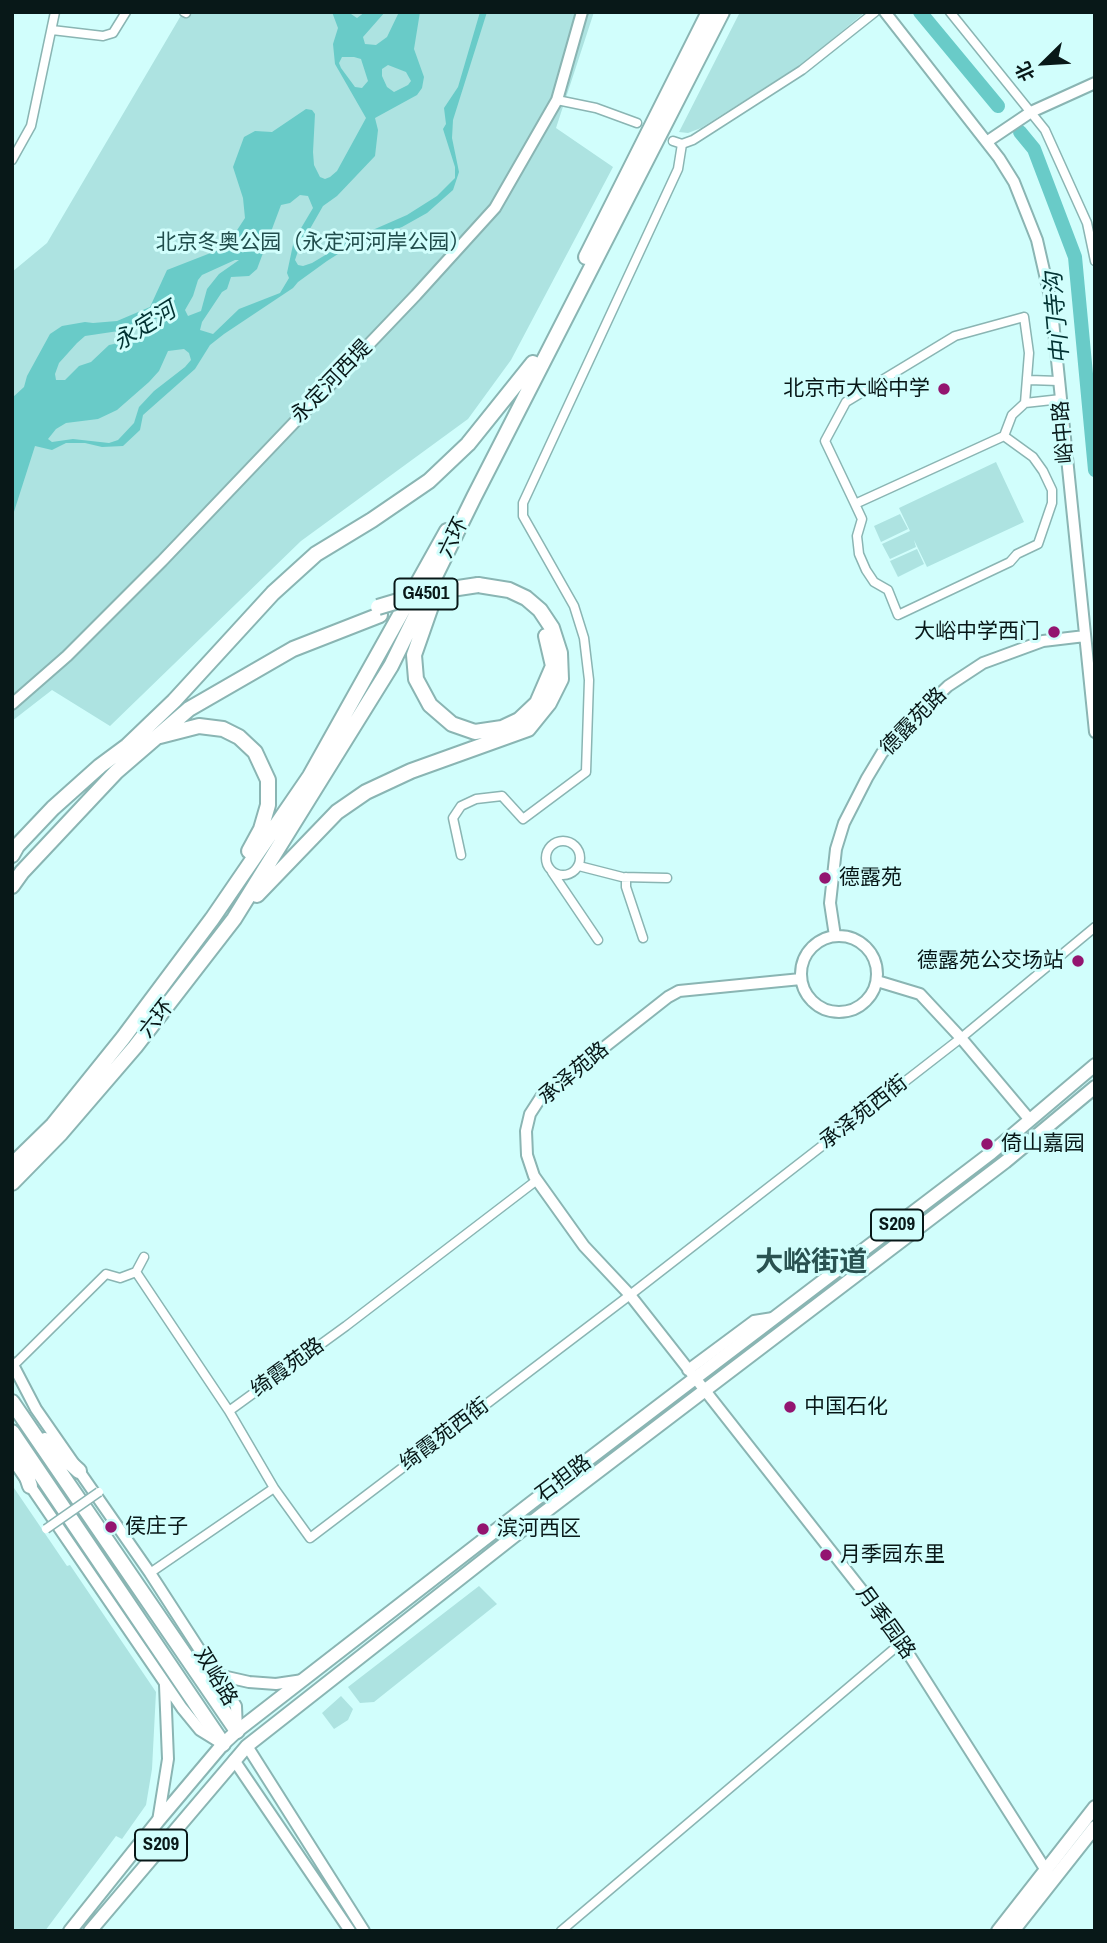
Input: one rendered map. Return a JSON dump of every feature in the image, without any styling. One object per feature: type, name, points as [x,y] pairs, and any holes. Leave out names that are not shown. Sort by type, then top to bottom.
[{"type":"highway","name":"六环","points":[[57,1129],[212,919],[310,776],[441,542],[709,12]]},
{"type":"highway","name":"六环","points":[[57,1129],[135,1047],[234,919],[391,666],[474,497],[722,12]]},
{"type":"highway","points":[[127,746],[183,692],[274,593],[316,554],[429,481],[468,444],[533,363]]},
{"type":"highway","points":[[474,497],[414,655],[416,679],[430,705],[452,724],[475,732],[502,729],[519,720],[537,703],[553,666],[546,635],[533,616],[519,604],[478,589]]},
{"type":"highway","points":[[14,849],[53,808],[100,766],[233,673],[289,643],[379,611],[478,589],[509,590],[526,598],[540,610],[552,628],[560,653],[561,679],[549,703],[528,729],[411,771],[366,792],[337,812],[234,919]]},
{"type":"highway","points":[[12,886],[116,772],[189,709],[293,649],[379,611]]},
{"type":"highway","points":[[156,738],[199,726],[223,729],[239,737],[255,752],[268,779],[268,805],[261,829],[212,919]]},
{"type":"highway","name":"G4501","points":[[12,1166],[57,1129]]},
{"type":"highway","name":"G4501","points":[[12,1183],[57,1129]]},
{"type":"highway","name":"双峪路","points":[[12,1402],[237,1731]]},
{"type":"highway","points":[[26,1422],[79,1471]]},
{"type":"highway","points":[[12,1432],[30,1486]]},
{"type":"highway","name":"双峪路","points":[[12,1432],[223,1744]]},
{"type":"main road","name":"石担路","points":[[70,1931],[158,1821],[237,1731],[692,1375],[776,1317],[991,1153],[1095,1065]]},
{"type":"main road","name":"石担路","points":[[90,1931],[247,1746],[552,1507],[1005,1162],[1095,1087]]},
{"type":"main road","points":[[237,1731],[247,1746]]},
{"type":"main road","points":[[223,1744],[234,1759]]},
{"type":"main road","points":[[999,1931],[1095,1807]]},
{"type":"main road","points":[[1013,1931],[1095,1826]]},
{"type":"street","points":[[12,160],[31,126],[55,12]]},
{"type":"street","points":[[52,30],[103,36],[113,33],[126,12]]},
{"type":"street","name":"永定河西堤","points":[[12,704],[66,656],[162,561],[416,295],[495,208],[556,100],[582,12]]},
{"type":"street","points":[[461,855],[453,818],[461,806],[476,799],[502,796],[523,819],[586,772],[590,680],[584,638],[574,606],[523,516],[523,503],[678,169],[677,143],[693,140],[802,70],[875,12]]},
{"type":"street","name":"峪中路","points":[[885,12],[988,141],[1014,182],[1040,248],[1049,290],[1095,732]]},
{"type":"street","points":[[950,12],[1045,130],[1087,223],[1095,261]]},
{"type":"street","points":[[988,141],[1031,111],[1095,83]]},
{"type":"street","points":[[556,100],[596,108],[637,123]]},
{"type":"street","points":[[1004,436],[1033,457],[1052,491],[1052,503],[1038,544],[1017,554],[1010,562],[898,615],[888,590],[874,582],[859,554],[857,536],[862,519],[825,441],[846,402],[955,336],[1024,317],[1029,353],[1029,380],[1025,403]]},
{"type":"street","points":[[1029,380],[1059,381]]},
{"type":"street","points":[[855,505],[1004,436],[1012,415],[1025,403],[1061,399]]},
{"type":"street","name":"德露苑路","points":[[835,936],[830,904],[836,849],[844,823],[882,753],[948,686],[983,663],[1043,641],[1085,636]]},
{"type":"street","points":[[550,870],[565,876],[575,871],[579,866],[578,849],[569,842],[558,842],[549,848],[546,859],[550,870],[598,940]]},
{"type":"street","points":[[579,866],[626,877],[667,878]]},
{"type":"street","points":[[626,877],[626,887],[643,938]]},
{"type":"street","name":"承泽苑西街","points":[[629,1295],[961,1038],[1095,927]]},
{"type":"street","points":[[835,936],[847,936],[868,949],[875,960],[877,981],[871,996],[862,1006],[837,1013],[824,1010],[813,1002],[805,992],[801,979],[801,967],[813,946],[823,939],[835,936]]},
{"type":"street","name":"承泽苑路","points":[[692,1375],[629,1295],[584,1246],[537,1180],[527,1156],[526,1132],[530,1114],[541,1097],[679,991],[801,979]]},
{"type":"street","points":[[877,981],[920,994],[1030,1120]]},
{"type":"street","name":"绮霞苑路","points":[[274,1488],[229,1411],[346,1326],[537,1180]]},
{"type":"street","points":[[13,1364],[106,1274],[120,1278],[136,1272],[144,1257]]},
{"type":"street","points":[[136,1272],[229,1411]]},
{"type":"street","name":"绮霞苑西街","points":[[274,1488],[310,1538],[629,1295]]},
{"type":"street","name":"双峪路","points":[[13,1364],[36,1409],[150,1573],[236,1706],[237,1731]]},
{"type":"street","name":"月季园路","points":[[692,1375],[901,1643],[1052,1881]]},
{"type":"street","name":"双峪路","points":[[12,1459],[165,1685],[200,1730],[223,1744]]},
{"type":"street","points":[[150,1573],[274,1488]]},
{"type":"street","points":[[46,1529],[99,1492]]},
{"type":"street","points":[[561,1931],[901,1643]]},
{"type":"street","points":[[211,1668],[218,1675],[249,1682],[276,1684],[303,1680]]},
{"type":"street","points":[[158,1821],[168,1759],[165,1685]]},
{"type":"street","points":[[247,1746],[365,1931]]},
{"type":"street","points":[[234,1759],[350,1931]]},
{"type":"green space","name":"北京冬奥公园（永定河河岸公园）","points":[[183,12],[594,12],[556,128],[613,167],[511,360],[468,419],[301,541],[110,726],[52,690],[12,721],[12,272],[47,243]]},
{"type":"green space","points":[[740,12],[865,12],[804,63],[701,128],[688,133],[679,132]]},
{"type":"green space","points":[[996,462],[1024,522],[927,567],[914,540],[916,547],[890,559],[882,544],[910,531],[899,508]]},
{"type":"green space","points":[[900,514],[908,529],[881,542],[874,526]]},
{"type":"green space","points":[[917,549],[924,564],[898,577],[890,561]]},
{"type":"green space","points":[[12,1485],[156,1692],[152,1769],[146,1805],[122,1839],[116,1836],[45,1931],[12,1931]]},
{"type":"green space","points":[[479,1586],[497,1604],[374,1702],[360,1703],[348,1687]]},
{"type":"green space","points":[[341,1696],[353,1709],[348,1720],[334,1729],[322,1713]]},
{"type":"water","points":[[332,12],[348,12],[357,18],[365,12],[385,12],[363,37],[365,44],[376,45],[387,37],[399,12],[420,12],[414,49],[424,77],[422,88],[417,95],[375,118],[378,130],[375,156],[337,196],[323,206],[299,248],[295,260],[298,265],[312,263],[352,239],[407,215],[437,196],[455,178],[455,167],[443,129],[446,124],[444,108],[458,87],[480,12],[487,12],[453,120],[452,138],[459,172],[453,190],[427,213],[402,227],[349,247],[224,334],[210,345],[195,369],[143,415],[140,430],[123,446],[102,447],[66,443],[52,450],[35,446],[12,518],[12,398],[24,387],[27,376],[50,334],[62,326],[117,321],[150,307],[167,270],[226,247],[245,218],[243,198],[233,167],[244,137],[255,131],[272,132],[306,109],[312,110],[315,114],[314,165],[320,177],[325,179],[337,171],[366,118],[335,64],[333,44],[338,28]],"holes":[[[342,57],[361,59],[368,81],[362,88],[355,87],[339,63]],[[388,65],[406,72],[411,81],[394,92],[387,87],[382,69]],[[300,195],[308,196],[313,208],[294,240],[287,273],[289,278],[280,293],[239,309],[213,334],[200,330],[202,322],[222,292],[227,289],[231,277],[249,276],[257,269],[281,205],[290,203]],[[239,260],[219,274],[207,289],[201,311],[188,316],[185,310],[202,275]],[[160,317],[163,319],[156,329],[128,341],[109,345],[91,362],[79,366],[65,380],[56,380],[59,363],[85,336],[132,329]],[[184,349],[189,353],[191,360],[139,407],[134,423],[118,440],[109,443],[73,439],[52,442],[48,439],[56,429],[66,423],[98,419],[117,410],[159,371],[168,351]]]},
{"type":"waterway","name":"中门寺沟","points":[[920,12],[998,106]]},
{"type":"waterway","name":"中门寺沟","points":[[1020,132],[1034,149],[1075,257],[1095,470]]},
{"type":"place","name":"北京市大峪中学","points":[[944,389]]},
{"type":"place","name":"大峪中学西门","points":[[1054,632]]},
{"type":"place","name":"德露苑","points":[[825,878]]},
{"type":"place","name":"德露苑公交场站","points":[[1078,961]]},
{"type":"place","name":"倚山嘉园","points":[[987,1144]]},
{"type":"place","name":"中国石化","points":[[790,1407]]},
{"type":"place","name":"侯庄子","points":[[111,1527]]},
{"type":"place","name":"滨河西区","points":[[483,1529]]},
{"type":"place","name":"月季园东里","points":[[826,1555]]},
{"type":"district","name":"大峪街道","points":[[811,1263]]},
{"type":"water label","name":"永定河","points":[[145,327]]}]
